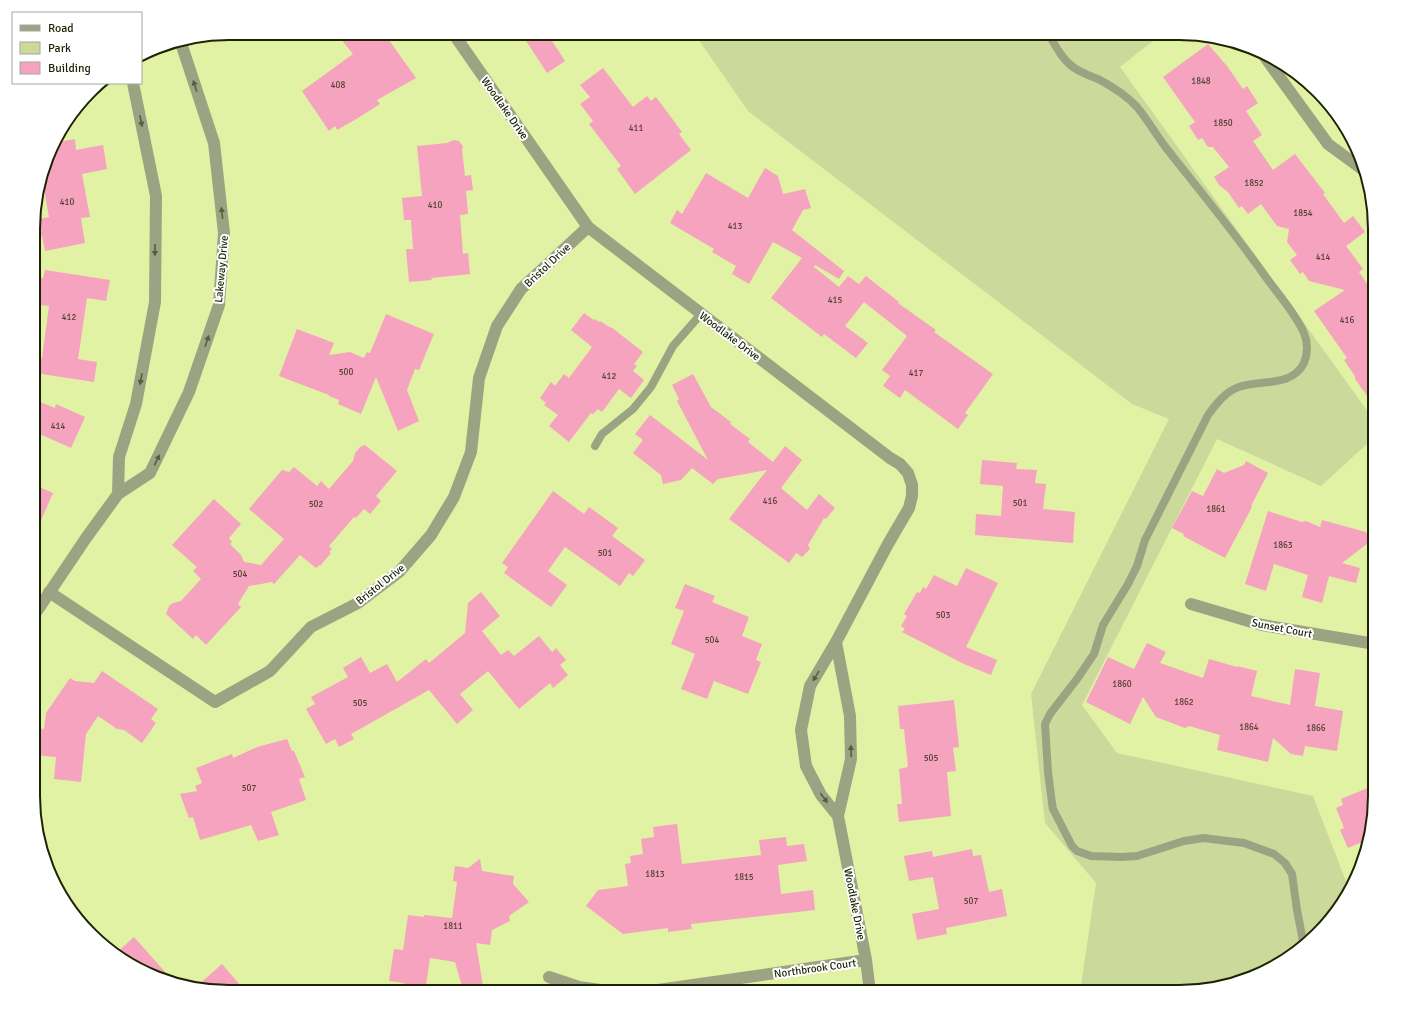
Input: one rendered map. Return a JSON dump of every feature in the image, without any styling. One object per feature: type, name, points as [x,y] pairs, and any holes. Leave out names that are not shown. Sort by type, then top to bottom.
[{"type":"street","name":"Woodlake Drive","points":[[458,40],[588,227],[890,458],[900,464],[908,473],[912,485],[912,496],[909,508],[836,642],[810,686],[801,730],[806,766],[821,795],[838,816]]},
{"type":"street","name":"Lakeway Drive","points":[[40,606],[118,494],[150,473],[189,392],[219,305],[224,233],[214,143],[182,46]]},
{"type":"street","points":[[1269,62],[1328,144],[1357,165]]},
{"type":"street","points":[[118,494],[120,457],[136,404],[155,302],[156,196],[133,84]]},
{"type":"street","name":"Bristol Drive","points":[[49,592],[215,702],[270,671],[311,628],[358,603],[399,572],[431,535],[454,497],[471,452],[479,378],[497,326],[522,289],[588,227]]},
{"type":"street","name":"Sunset Court","points":[[1192,604],[1262,625],[1368,643]]},
{"type":"street","name":"Woodlake Drive","points":[[836,642],[850,716],[851,759],[838,816],[866,960],[869,985]]},
{"type":"street","name":"Northbrook Court","points":[[693,985],[866,960]]},
{"type":"street","points":[[549,977],[573,985]]},
{"type":"lane","points":[[1053,40],[1068,63],[1081,72],[1111,86],[1137,107],[1165,147],[1242,243],[1292,314],[1303,332],[1307,350],[1304,362],[1293,376],[1281,381],[1246,385],[1233,390],[1216,404],[1208,415],[1146,540],[1137,566],[1103,625],[1094,654],[1050,714],[1045,724],[1048,772],[1053,809],[1072,846],[1077,851],[1092,856],[1138,856],[1184,841],[1203,838],[1244,843],[1274,854],[1285,863],[1292,874],[1303,939]]},
{"type":"lane","points":[[595,446],[602,434],[633,409],[651,387],[673,346],[701,314]]},
{"type":"green space","points":[[699,40],[1154,40],[1120,67],[1368,412],[1367,444],[1321,486],[1217,439],[1082,705],[1117,753],[1313,796],[1347,884],[1329,911],[1313,930],[1274,960],[1251,971],[1228,979],[1191,985],[1081,985],[1096,883],[1045,823],[1031,694],[1169,419],[1132,404],[748,111]]},
{"type":"building","points":[[342,40],[389,40],[416,78],[377,100],[380,104],[358,118],[337,130],[335,126],[329,131],[302,91],[353,54]]},
{"type":"building","points":[[526,40],[552,40],[565,61],[547,73]]},
{"type":"building","points":[[1208,44],[1227,66],[1243,89],[1247,86],[1258,103],[1246,111],[1262,135],[1253,141],[1273,170],[1295,154],[1325,193],[1323,194],[1344,223],[1353,216],[1365,232],[1346,246],[1363,269],[1359,272],[1368,285],[1368,397],[1344,360],[1347,358],[1314,311],[1345,290],[1309,281],[1303,272],[1300,274],[1290,260],[1297,255],[1287,242],[1289,229],[1277,226],[1261,204],[1248,214],[1242,206],[1239,208],[1228,192],[1219,185],[1214,177],[1229,167],[1213,147],[1208,147],[1202,138],[1198,140],[1189,126],[1195,122],[1163,77]]},
{"type":"building","points":[[603,68],[633,107],[647,96],[651,101],[656,97],[682,132],[679,134],[691,150],[635,194],[617,169],[621,166],[589,124],[593,121],[580,104],[590,97],[580,85]]},
{"type":"building","points":[[75,139],[76,150],[103,145],[107,169],[82,174],[90,217],[81,218],[85,243],[45,251],[42,236],[40,236],[40,219],[49,217],[44,191],[50,168],[61,142]]},
{"type":"building","points":[[454,140],[459,141],[463,147],[462,150],[465,176],[471,175],[473,190],[466,191],[468,214],[460,215],[463,254],[468,253],[470,274],[409,282],[406,249],[413,249],[411,220],[404,220],[402,198],[422,196],[417,146],[447,143]]},
{"type":"building","points":[[765,168],[778,176],[783,194],[805,189],[811,208],[803,210],[792,230],[844,271],[839,279],[815,265],[814,267],[839,287],[848,276],[859,284],[866,276],[899,302],[898,303],[936,330],[934,332],[993,374],[965,413],[968,415],[958,429],[905,390],[900,398],[883,386],[890,376],[882,370],[907,336],[864,302],[845,326],[868,343],[856,358],[824,334],[822,337],[771,298],[802,258],[773,242],[749,284],[732,274],[736,266],[712,252],[714,249],[670,223],[677,210],[682,214],[706,173],[748,198]]},
{"type":"building","points":[[45,270],[110,280],[106,301],[87,298],[78,359],[97,362],[94,382],[40,374],[40,358],[42,358],[49,306],[40,305],[40,278],[43,278]]},
{"type":"building","points":[[584,313],[594,320],[600,321],[611,327],[643,352],[634,364],[637,366],[633,371],[644,380],[631,398],[619,389],[602,412],[598,409],[593,414],[591,413],[569,442],[549,426],[558,415],[544,405],[546,403],[540,398],[551,382],[555,386],[564,374],[569,378],[592,347],[571,330]]},
{"type":"building","points":[[386,314],[434,334],[419,370],[415,369],[407,390],[419,421],[398,431],[376,377],[361,414],[338,404],[339,400],[329,395],[279,376],[297,329],[334,343],[329,355],[350,352],[364,358],[367,352],[370,353]]},
{"type":"building","points":[[693,374],[711,407],[731,422],[730,424],[750,439],[748,442],[773,462],[785,446],[802,460],[781,488],[807,510],[819,494],[835,508],[826,519],[824,518],[808,545],[810,549],[802,557],[796,553],[789,563],[729,519],[767,470],[718,479],[713,484],[692,468],[681,480],[663,484],[661,475],[633,453],[643,440],[635,434],[650,415],[708,460],[677,401],[679,399],[672,385]]},
{"type":"building","points":[[40,402],[55,408],[56,404],[85,417],[71,448],[40,434]]},
{"type":"building","points":[[365,445],[397,471],[376,496],[381,501],[370,514],[364,509],[356,518],[354,517],[329,546],[332,549],[329,552],[331,553],[320,566],[319,565],[316,568],[300,555],[274,584],[272,582],[249,586],[238,604],[241,607],[206,645],[196,635],[193,639],[166,614],[169,606],[173,603],[181,601],[201,579],[193,571],[197,567],[172,545],[214,499],[241,524],[229,538],[232,542],[230,544],[241,555],[244,562],[261,565],[284,539],[249,509],[282,470],[289,472],[294,467],[317,486],[321,481],[329,489],[353,461],[355,453],[360,447]]},
{"type":"building","points":[[982,460],[1017,463],[1016,469],[1037,470],[1035,483],[1046,484],[1043,509],[1075,512],[1073,543],[975,535],[976,514],[1001,516],[1003,486],[980,484]]},
{"type":"building","points":[[1246,461],[1268,473],[1225,558],[1183,536],[1184,534],[1172,528],[1192,491],[1203,496],[1217,469],[1224,473],[1244,465]]},
{"type":"building","points":[[40,487],[53,493],[40,523]]},
{"type":"building","points":[[553,491],[584,514],[589,507],[618,528],[612,536],[645,560],[633,576],[629,573],[620,586],[565,547],[548,571],[567,585],[551,607],[504,573],[508,567],[502,563]]},
{"type":"building","points":[[1268,511],[1302,522],[1306,521],[1320,527],[1322,520],[1366,532],[1368,536],[1367,544],[1342,563],[1360,568],[1356,583],[1329,576],[1322,603],[1302,597],[1308,575],[1274,564],[1266,591],[1245,584]]},
{"type":"building","points":[[966,568],[998,583],[966,647],[997,660],[991,675],[964,664],[902,632],[905,629],[901,626],[907,616],[904,614],[917,592],[920,593],[923,587],[926,589],[934,575],[957,586]]},
{"type":"building","points":[[685,584],[715,596],[712,602],[749,617],[742,636],[762,644],[756,660],[761,662],[748,694],[714,681],[707,699],[681,689],[695,654],[671,644],[684,611],[675,608]]},
{"type":"building","points":[[481,592],[500,616],[482,631],[501,655],[508,650],[514,656],[539,636],[552,652],[556,648],[566,660],[560,665],[568,675],[553,688],[550,683],[519,709],[488,671],[460,694],[473,710],[457,724],[429,690],[351,734],[354,739],[339,747],[335,739],[326,744],[306,709],[315,704],[311,697],[348,677],[343,668],[361,657],[370,673],[387,664],[397,682],[426,659],[429,663],[465,633],[468,603]]},
{"type":"building","points":[[1147,643],[1166,652],[1160,663],[1203,678],[1209,659],[1257,671],[1251,696],[1290,705],[1295,669],[1320,673],[1315,706],[1343,711],[1337,751],[1305,746],[1303,756],[1291,754],[1273,738],[1268,762],[1217,750],[1220,735],[1189,726],[1185,728],[1156,717],[1143,697],[1130,724],[1086,702],[1108,657],[1134,669]]},
{"type":"building","points":[[102,671],[158,709],[151,719],[156,723],[142,743],[124,730],[117,729],[98,716],[86,734],[81,782],[54,779],[56,757],[40,755],[40,729],[44,729],[46,713],[70,678],[75,681],[94,683]]},
{"type":"building","points":[[954,700],[959,747],[953,748],[956,771],[947,772],[951,816],[899,822],[897,804],[902,804],[899,769],[908,767],[904,729],[900,729],[898,706]]},
{"type":"building","points":[[287,739],[305,777],[299,779],[306,800],[271,812],[279,835],[258,841],[251,825],[200,840],[193,817],[189,818],[180,794],[197,791],[195,786],[202,783],[196,768],[232,754],[233,758],[257,747]]},
{"type":"building","points":[[1368,788],[1368,808],[1363,842],[1348,848],[1340,830],[1344,828],[1336,808],[1343,805],[1341,799]]},
{"type":"building","points":[[677,824],[682,864],[761,855],[759,840],[786,837],[787,846],[804,844],[807,861],[778,865],[781,894],[813,890],[815,910],[691,924],[692,929],[668,932],[668,928],[623,934],[586,906],[598,890],[628,886],[625,864],[631,863],[630,856],[643,854],[641,839],[654,837],[653,827]]},
{"type":"building","points":[[972,849],[973,856],[981,855],[989,892],[1002,889],[1007,916],[946,928],[947,934],[917,940],[912,914],[939,909],[933,877],[909,881],[904,856],[932,851],[933,857]]},
{"type":"building","points":[[480,859],[482,871],[514,876],[513,884],[529,902],[509,916],[510,921],[492,930],[490,945],[476,943],[483,985],[462,985],[455,962],[430,958],[426,985],[404,985],[404,983],[389,981],[394,949],[403,950],[408,915],[452,918],[457,882],[453,881],[455,866],[468,868]]},
{"type":"building","points":[[134,937],[168,975],[145,966],[120,950]]},
{"type":"building","points":[[222,964],[240,985],[217,985],[201,983]]}]
